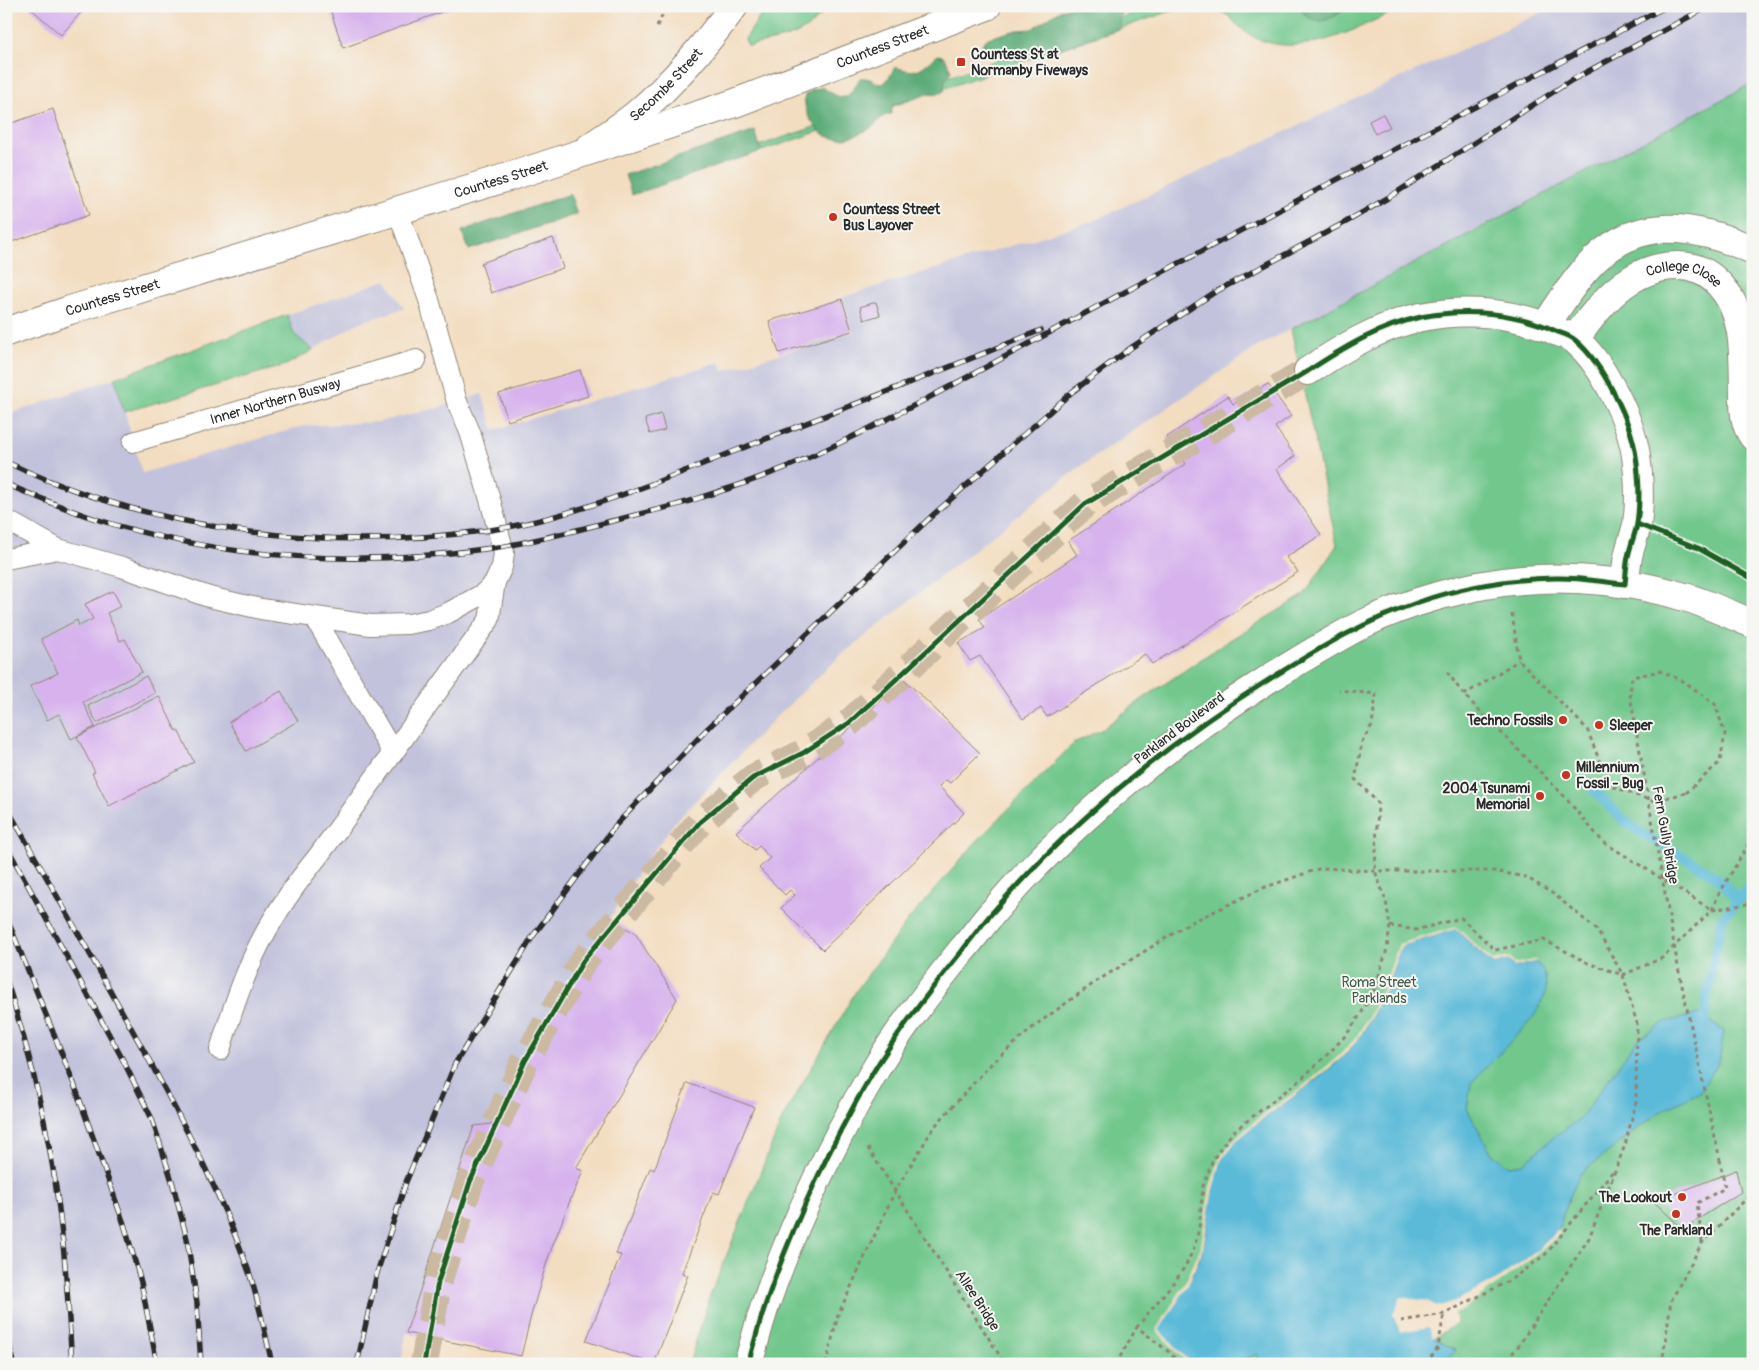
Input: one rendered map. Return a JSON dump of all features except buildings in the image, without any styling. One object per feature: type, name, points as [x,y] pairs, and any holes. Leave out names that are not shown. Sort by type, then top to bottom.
[{"type":"street","name":"Secombe Street","points":[[585,151],[639,112],[699,52],[734,6]]},
{"type":"street","name":"Countess Street","points":[[6,332],[70,310],[398,210],[735,103],[987,6]]},
{"type":"street","points":[[1545,326],[1586,269],[1607,250],[1636,233],[1652,229],[1686,229],[1733,241],[1753,250]]},
{"type":"street","name":"College Close","points":[[1575,339],[1620,287],[1642,272],[1665,266],[1679,265],[1696,268],[1711,276],[1733,302],[1740,320],[1744,418],[1753,436]]},
{"type":"street","points":[[1308,370],[1342,348],[1380,330],[1421,317],[1461,312],[1505,315],[1545,326],[1575,339],[1602,371],[1624,415],[1636,455],[1639,498],[1637,524],[1628,558],[1624,584]]},
{"type":"street","name":"Parkland Boulevard","points":[[748,1364],[766,1302],[801,1216],[836,1143],[873,1073],[929,991],[992,913],[1044,857],[1146,766],[1233,701],[1319,648],[1364,624],[1421,601],[1480,586],[1519,580],[1558,578],[1624,584],[1687,598],[1753,624]]},
{"type":"lane","points":[[220,1050],[231,1013],[260,942],[297,882],[489,620],[495,582],[502,566],[504,553],[470,432],[457,402],[429,300],[398,210]]},
{"type":"lane","name":"Inner Northern Busway","points":[[133,442],[416,360]]},
{"type":"lane","points":[[6,520],[58,549],[122,567],[209,597],[261,609],[370,625],[390,625],[429,620],[448,613],[483,594],[495,582]]},
{"type":"lane","points":[[6,559],[58,549]]},
{"type":"lane","points":[[315,618],[393,753]]},
{"type":"path","points":[[657,26],[667,6]]},
{"type":"path","points":[[1464,695],[1520,660],[1512,614]]},
{"type":"path","points":[[1447,672],[1464,695],[1563,795],[1603,842],[1712,910],[1753,903]]},
{"type":"path","points":[[1116,1364],[1137,1326],[1186,1265],[1194,1248],[1199,1229],[1203,1186],[1213,1160],[1234,1131],[1300,1080],[1347,1034],[1375,988],[1387,950],[1390,926],[1386,901],[1375,871],[1378,803],[1356,779],[1362,742],[1372,725],[1376,694],[1339,690]]},
{"type":"path","points":[[1390,926],[1416,930],[1461,918],[1495,950],[1544,940],[1588,962],[1623,975],[1662,958],[1712,910],[1719,894],[1753,836]]},
{"type":"path","points":[[826,1364],[838,1315],[895,1191],[934,1127],[992,1063],[1037,1024],[1097,981],[1190,922],[1263,888],[1321,868],[1375,871],[1494,871],[1526,877],[1555,895],[1597,930],[1623,975],[1636,1024],[1636,1102],[1625,1145],[1589,1238],[1517,1348],[1502,1364]]},
{"type":"path","points":[[1401,1321],[1444,1314],[1509,1281],[1546,1254],[1615,1168]]},
{"type":"path","points":[[1662,1364],[1671,1301],[1702,1243],[1753,1192]]},
{"type":"path","points":[[1426,1364],[1438,1348],[1444,1314]]},
{"type":"path","points":[[1137,1326],[1169,1352],[1180,1364]]},
{"type":"shaded area","points":[[1555,6],[1753,6],[1753,83],[1257,347],[1074,471],[840,656],[777,716],[674,823],[624,892],[610,919],[525,1061],[406,1333],[401,1364],[6,1364],[6,415],[115,378],[142,473],[303,426],[378,422],[433,409],[482,394],[494,430],[720,362],[723,371],[853,332],[843,297],[1093,221]]},
{"type":"shaded area","points":[[386,280],[404,308],[358,323],[313,350],[294,334],[287,315]]},
{"type":"green space","points":[[767,6],[825,6],[820,16],[802,31],[785,38],[748,46],[745,39]]},
{"type":"green space","points":[[1075,6],[1093,10],[1103,6],[1121,6],[1119,20],[1121,28],[1021,62],[984,51],[982,44],[988,38],[1017,30],[1032,29],[1060,10]]},
{"type":"green space","points":[[1155,6],[1195,6],[1168,12],[738,159],[737,153],[892,101],[939,80]]},
{"type":"green space","points":[[1198,6],[1405,6],[1349,32],[1329,39],[1309,44],[1289,45],[1269,43],[1250,35],[1224,13]]},
{"type":"green space","points":[[1297,6],[1351,6],[1329,19],[1317,21],[1304,14]]},
{"type":"green space","points":[[938,55],[945,59],[951,71],[945,80],[944,91],[938,94],[930,93],[893,105],[891,114],[882,117],[875,125],[865,131],[850,137],[828,137],[816,127],[808,116],[805,95],[811,91],[822,87],[840,97],[844,97],[851,92],[860,78],[867,78],[882,84],[895,67],[909,70],[918,69]]},
{"type":"green space","name":"Roma Street Parklands","points":[[1753,83],[1753,1364],[689,1364],[710,1296],[783,1117],[856,991],[909,919],[978,840],[1074,743],[1101,730],[1141,700],[1225,643],[1304,595],[1337,545],[1291,329]]},
{"type":"green space","points":[[755,131],[761,151],[632,195],[625,175]]},
{"type":"green space","points":[[570,194],[577,214],[469,250],[462,231]]},
{"type":"green space","points":[[287,315],[294,334],[313,350],[286,365],[124,412],[115,378]]},
{"type":"water","points":[[1456,929],[1492,964],[1510,960],[1514,967],[1535,962],[1541,967],[1545,975],[1546,990],[1533,1018],[1471,1083],[1467,1109],[1492,1154],[1509,1166],[1523,1164],[1556,1135],[1579,1120],[1637,1040],[1665,1022],[1699,1014],[1724,1031],[1719,1062],[1700,1092],[1658,1113],[1580,1174],[1557,1233],[1534,1253],[1454,1314],[1457,1323],[1434,1338],[1456,1351],[1441,1364],[1262,1364],[1257,1354],[1231,1364],[1192,1364],[1158,1330],[1195,1269],[1206,1236],[1214,1180],[1222,1159],[1232,1144],[1245,1132],[1325,1073],[1352,1047],[1370,1021],[1401,946]]},
{"type":"pier","points":[[1456,927],[1493,961],[1510,957],[1515,964],[1534,960],[1538,961],[1514,967],[1510,960],[1493,964],[1456,929],[1401,946],[1385,990],[1357,1041],[1341,1058],[1306,1087],[1236,1141],[1222,1159],[1213,1188],[1203,1248],[1188,1285],[1159,1330],[1192,1364],[1188,1364],[1156,1330],[1185,1284],[1201,1247],[1210,1187],[1220,1157],[1234,1140],[1255,1121],[1305,1085],[1339,1056],[1355,1039],[1383,989],[1399,944]]},
{"type":"pier","points":[[1561,1228],[1559,1235],[1536,1255],[1463,1310],[1454,1314],[1457,1323],[1433,1338],[1429,1327],[1400,1332],[1393,1314],[1401,1297],[1428,1301],[1437,1307],[1456,1301],[1497,1280],[1534,1253]]},
{"type":"waterway","points":[[1584,780],[1630,825],[1717,878],[1738,901]]},
{"type":"waterway","points":[[1705,1018],[1707,995],[1722,919],[1747,890],[1753,877]]},
{"type":"tunnel","points":[[424,1364],[438,1282],[470,1182],[525,1061],[583,961],[700,822],[753,778],[803,753],[849,723],[1085,504],[1308,371]]},
{"type":"railway","points":[[6,484],[99,520],[195,544],[294,556],[343,558],[442,554],[492,548],[558,535],[683,503],[785,468],[854,436],[1667,6]]},
{"type":"railway","points":[[357,1364],[377,1273],[406,1182],[455,1064],[533,936],[616,825],[708,728],[934,514],[1072,392],[1132,347],[1215,292],[1391,196],[1572,80],[1709,6]]},
{"type":"railway","points":[[6,462],[63,486],[122,505],[182,520],[243,531],[305,537],[367,539],[429,537],[490,530],[524,524],[626,494],[1041,330]]},
{"type":"railway","points":[[6,806],[149,1060],[203,1164],[228,1217],[249,1272],[272,1364]]},
{"type":"railway","points":[[6,845],[123,1060],[152,1119],[172,1181],[187,1239],[197,1303],[201,1364]]},
{"type":"railway","points":[[6,916],[74,1084],[124,1224],[141,1282],[157,1364]]},
{"type":"railway","points":[[6,979],[25,1042],[41,1106],[53,1170],[64,1251],[72,1364]]},
{"type":"railway","points":[[6,1323],[13,1364]]},
{"type":"cycle path","points":[[424,1364],[438,1282],[470,1182],[525,1061],[583,961],[700,822],[753,778],[803,753],[849,723],[1085,504],[1348,346],[1376,332],[1406,321],[1438,314],[1455,313],[1508,316],[1542,325],[1573,339],[1596,363],[1614,394],[1628,426],[1636,456],[1639,507],[1637,524],[1627,560],[1625,584],[1564,578],[1504,582],[1469,588],[1399,609],[1326,645],[1235,702],[1160,755],[1090,814],[1056,845],[985,921],[915,1011],[872,1074],[827,1157],[800,1215],[776,1274],[748,1364]]},
{"type":"cycle path","points":[[1637,524],[1698,548],[1753,579]]},
{"type":"place","name":"Countess St at Normanby Fiveways","points":[[961,62]]},
{"type":"place","name":"Countess Street Bus Layover","points":[[833,217]]},
{"type":"place","name":"Techno Fossils","points":[[1563,720]]},
{"type":"place","name":"Sleeper","points":[[1599,725]]},
{"type":"place","name":"Millennium Fossil - Bug","points":[[1566,775]]},
{"type":"place","name":"2004 Tsunami Memorial","points":[[1540,796]]},
{"type":"place","name":"The Lookout","points":[[1682,1197]]},
{"type":"place","name":"The Parkland","points":[[1676,1214]]}]
